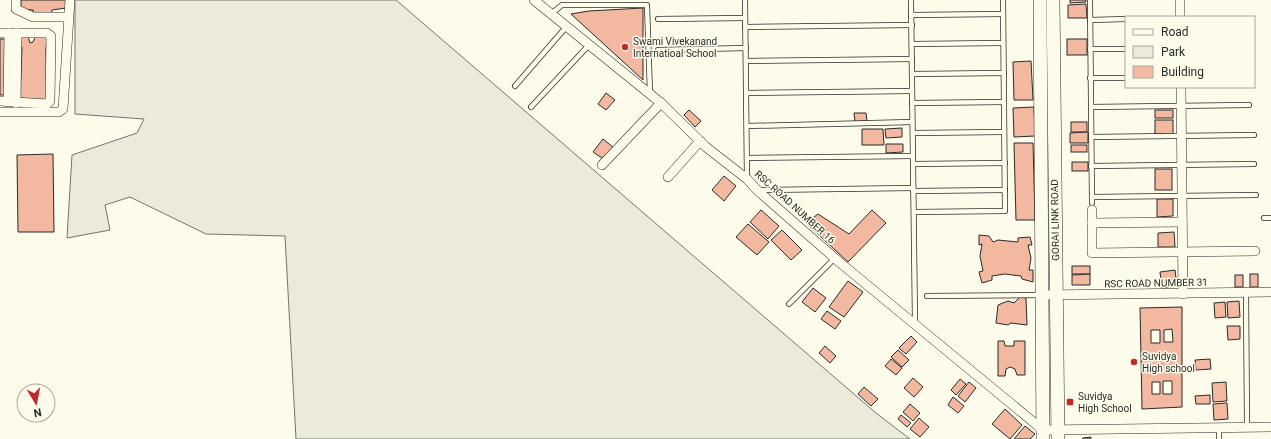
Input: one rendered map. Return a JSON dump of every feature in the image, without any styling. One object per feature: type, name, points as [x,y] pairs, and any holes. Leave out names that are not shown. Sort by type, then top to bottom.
[{"type":"main road","name":"GORAI LINK ROAD","points":[[1040,0],[1043,434]]},
{"type":"main road","name":"GORAI LINK ROAD","points":[[1053,0],[1058,434]]},
{"type":"street","points":[[16,0],[16,9],[33,17],[68,17]]},
{"type":"street","points":[[10,104],[59,112],[63,109],[70,0]]},
{"type":"street","name":"RSC ROAD NUMBER 16","points":[[534,0],[650,94],[700,141],[747,178],[757,190],[835,258],[915,322],[1043,434]]},
{"type":"street","points":[[1180,0],[1180,16]]},
{"type":"street","points":[[0,112],[10,104],[47,104],[50,101],[51,36],[47,33],[9,33],[10,104]]},
{"type":"street","points":[[1181,88],[1183,294]]},
{"type":"street","points":[[602,165],[661,104]]},
{"type":"street","points":[[668,177],[700,141]]},
{"type":"street","points":[[1092,206],[1092,253],[1255,251]]},
{"type":"street","points":[[1092,223],[1182,222]]},
{"type":"street","name":"RSC ROAD NUMBER 31","points":[[1041,295],[1271,292]]},
{"type":"street","points":[[1043,434],[1219,427],[1271,427]]},
{"type":"lane","points":[[559,0],[562,5]]},
{"type":"lane","points":[[745,0],[747,178]]},
{"type":"lane","points":[[911,0],[915,322]]},
{"type":"lane","points":[[914,212],[1005,211],[1003,0]]},
{"type":"lane","points":[[1090,0],[1092,206]]},
{"type":"lane","points":[[551,14],[562,5],[647,5],[650,94]]},
{"type":"lane","points":[[911,15],[1003,14]]},
{"type":"lane","points":[[658,20],[746,18]]},
{"type":"lane","points":[[1090,20],[1125,19]]},
{"type":"lane","points":[[515,86],[567,26]]},
{"type":"lane","points":[[745,28],[912,26]]},
{"type":"lane","points":[[912,44],[1003,43]]},
{"type":"lane","points":[[531,107],[589,45]]},
{"type":"lane","points":[[658,50],[746,48]]},
{"type":"lane","points":[[1090,49],[1125,49]]},
{"type":"lane","points":[[746,61],[912,59]]},
{"type":"lane","points":[[912,74],[1004,73]]},
{"type":"lane","points":[[1090,78],[1125,78]]},
{"type":"lane","points":[[746,93],[912,91]]},
{"type":"lane","points":[[912,103],[1004,102]]},
{"type":"lane","points":[[1091,107],[1249,105]]},
{"type":"lane","points":[[746,126],[912,122]]},
{"type":"lane","points":[[913,133],[1004,132]]},
{"type":"lane","points":[[1091,137],[1254,135]]},
{"type":"lane","points":[[747,158],[913,156]]},
{"type":"lane","points":[[913,164],[1004,162]]},
{"type":"lane","points":[[1091,166],[1254,164]]},
{"type":"lane","points":[[757,190],[1005,190]]},
{"type":"lane","points":[[1092,197],[1256,195]]},
{"type":"lane","points":[[1264,218],[1271,218]]},
{"type":"lane","points":[[789,304],[835,258]]},
{"type":"lane","points":[[1246,293],[1247,427]]},
{"type":"lane","points":[[927,296],[1041,295]]},
{"type":"lane","points":[[1219,427],[1219,439]]},
{"type":"green space","points":[[75,0],[396,0],[876,413],[910,439],[296,439],[285,236],[206,234],[130,197],[105,205],[110,230],[67,238],[72,155],[137,133],[144,119],[75,114]]},
{"type":"building","points":[[21,0],[66,0],[66,8],[52,10],[51,16],[34,14],[33,10],[21,9]]},
{"type":"building","points":[[1070,0],[1086,0],[1086,2],[1070,3]]},
{"type":"building","points":[[1086,4],[1087,18],[1068,18],[1068,5]]},
{"type":"building","name":"Swami Vivekanand Internatioal School","points":[[643,8],[643,80],[571,14],[589,11]]},
{"type":"building","points":[[19,35],[28,36],[30,43],[33,42],[36,35],[47,36],[47,102],[20,98],[22,47],[18,46]]},
{"type":"building","points":[[0,39],[7,39],[5,95],[0,95]]},
{"type":"building","points":[[1067,39],[1087,39],[1087,55],[1067,55]]},
{"type":"building","points":[[1031,61],[1033,100],[1014,100],[1013,62]]},
{"type":"building","points":[[606,93],[615,100],[606,110],[598,104]]},
{"type":"building","points":[[1034,107],[1035,136],[1014,137],[1013,108]]},
{"type":"building","points":[[689,110],[701,121],[695,127],[684,115]]},
{"type":"building","points":[[1155,110],[1173,110],[1173,118],[1155,118]]},
{"type":"building","points":[[854,113],[866,113],[867,121],[855,122]]},
{"type":"building","points":[[1155,120],[1173,120],[1173,134],[1155,134]]},
{"type":"building","points":[[1071,122],[1087,122],[1087,132],[1071,132]]},
{"type":"building","points":[[902,128],[902,137],[886,138],[885,129]]},
{"type":"building","points":[[862,129],[883,129],[884,145],[862,145]]},
{"type":"building","points":[[1088,132],[1088,143],[1070,143],[1070,133]]},
{"type":"building","points":[[603,139],[614,148],[605,160],[593,152]]},
{"type":"building","points":[[1014,143],[1033,143],[1035,220],[1016,220]]},
{"type":"building","points":[[886,144],[903,144],[903,152],[886,153]]},
{"type":"building","points":[[1071,145],[1087,145],[1087,152],[1071,152]]},
{"type":"building","points":[[53,154],[54,232],[18,232],[17,155]]},
{"type":"building","points":[[1072,162],[1088,162],[1088,171],[1072,171]]},
{"type":"building","points":[[1155,169],[1172,169],[1172,190],[1155,190]]},
{"type":"building","points":[[724,176],[736,186],[724,201],[712,190]]},
{"type":"building","points":[[1157,199],[1173,199],[1173,216],[1157,217]]},
{"type":"building","points":[[761,210],[779,226],[768,239],[750,222]]},
{"type":"building","points":[[872,210],[886,223],[848,262],[806,223],[818,214],[849,234]]},
{"type":"building","points":[[748,224],[769,242],[757,255],[736,237]]},
{"type":"building","points":[[782,230],[802,250],[791,260],[771,240]]},
{"type":"building","points":[[1174,232],[1175,247],[1158,247],[1158,233]]},
{"type":"building","points":[[979,235],[989,236],[993,242],[998,240],[1018,242],[1018,238],[1030,237],[1032,245],[1028,245],[1031,258],[1029,270],[1033,270],[1033,282],[1022,279],[1021,276],[1005,274],[992,276],[992,280],[982,283],[979,272],[983,271],[980,256],[982,244],[979,245]]},
{"type":"building","points":[[1072,266],[1090,266],[1090,274],[1072,274]]},
{"type":"building","points":[[1175,270],[1177,286],[1162,288],[1160,272]]},
{"type":"building","points":[[1090,274],[1090,285],[1072,285],[1072,275]]},
{"type":"building","points":[[1250,274],[1258,274],[1258,287],[1250,287]]},
{"type":"building","points":[[1235,275],[1243,275],[1243,287],[1235,287]]},
{"type":"building","points":[[848,281],[863,292],[844,317],[829,307]]},
{"type":"building","points":[[813,288],[826,298],[815,312],[802,302]]},
{"type":"building","points":[[1020,297],[1026,298],[1027,325],[1011,323],[1008,325],[996,323],[998,305],[1008,301],[1014,303]]},
{"type":"building","points":[[1239,301],[1240,317],[1228,318],[1227,302]]},
{"type":"building","points":[[1225,302],[1226,317],[1215,318],[1214,303]]},
{"type":"building","points":[[1182,307],[1182,407],[1142,409],[1140,308]],"holes":[[[1172,329],[1173,342],[1164,342],[1164,330]],[[1151,330],[1160,330],[1160,343],[1151,343]],[[1163,381],[1172,381],[1172,394],[1163,394]],[[1152,382],[1160,382],[1160,394],[1152,394]]]},
{"type":"building","points":[[827,311],[841,321],[835,329],[821,319]]},
{"type":"building","points":[[1227,326],[1240,326],[1240,339],[1228,340]]},
{"type":"building","points":[[911,336],[917,342],[906,354],[899,348]]},
{"type":"building","points":[[998,341],[1004,341],[1005,346],[1014,346],[1014,341],[1025,341],[1025,375],[1017,375],[1015,369],[1010,367],[1006,369],[1005,376],[998,376]]},
{"type":"building","points":[[825,346],[836,356],[830,363],[819,353]]},
{"type":"building","points":[[898,350],[909,360],[902,367],[891,357]]},
{"type":"building","points":[[891,359],[902,368],[896,375],[885,366]]},
{"type":"building","points":[[1210,359],[1211,369],[1196,370],[1195,360]]},
{"type":"building","points":[[913,378],[923,387],[914,397],[904,388]]},
{"type":"building","points":[[960,379],[966,384],[956,395],[951,390]]},
{"type":"building","points":[[969,382],[976,388],[965,402],[958,396]]},
{"type":"building","points":[[1226,382],[1227,401],[1213,402],[1212,383]]},
{"type":"building","points":[[864,387],[878,399],[871,406],[858,394]]},
{"type":"building","points":[[1210,395],[1210,404],[1196,404],[1195,396]]},
{"type":"building","points":[[953,397],[964,406],[958,413],[948,405]]},
{"type":"building","points":[[1227,403],[1228,419],[1214,420],[1213,404]]},
{"type":"building","points":[[910,404],[920,413],[913,421],[903,412]]},
{"type":"building","points":[[1005,409],[1022,425],[1010,439],[992,424]]},
{"type":"building","points":[[901,415],[911,423],[907,427],[898,419]]},
{"type":"building","points":[[919,418],[929,427],[920,437],[910,429]]},
{"type":"building","points":[[1025,426],[1035,434],[1030,439],[1014,439]]},
{"type":"building","points":[[1091,437],[1091,439],[1082,439],[1083,438]]},
{"type":"place","name":"Swami Vivekanand Internatioal School","points":[[625,47]]},
{"type":"place","name":"Suvidya High school","points":[[1134,362]]},
{"type":"place","name":"Suvidya High School","points":[[1070,402]]}]
